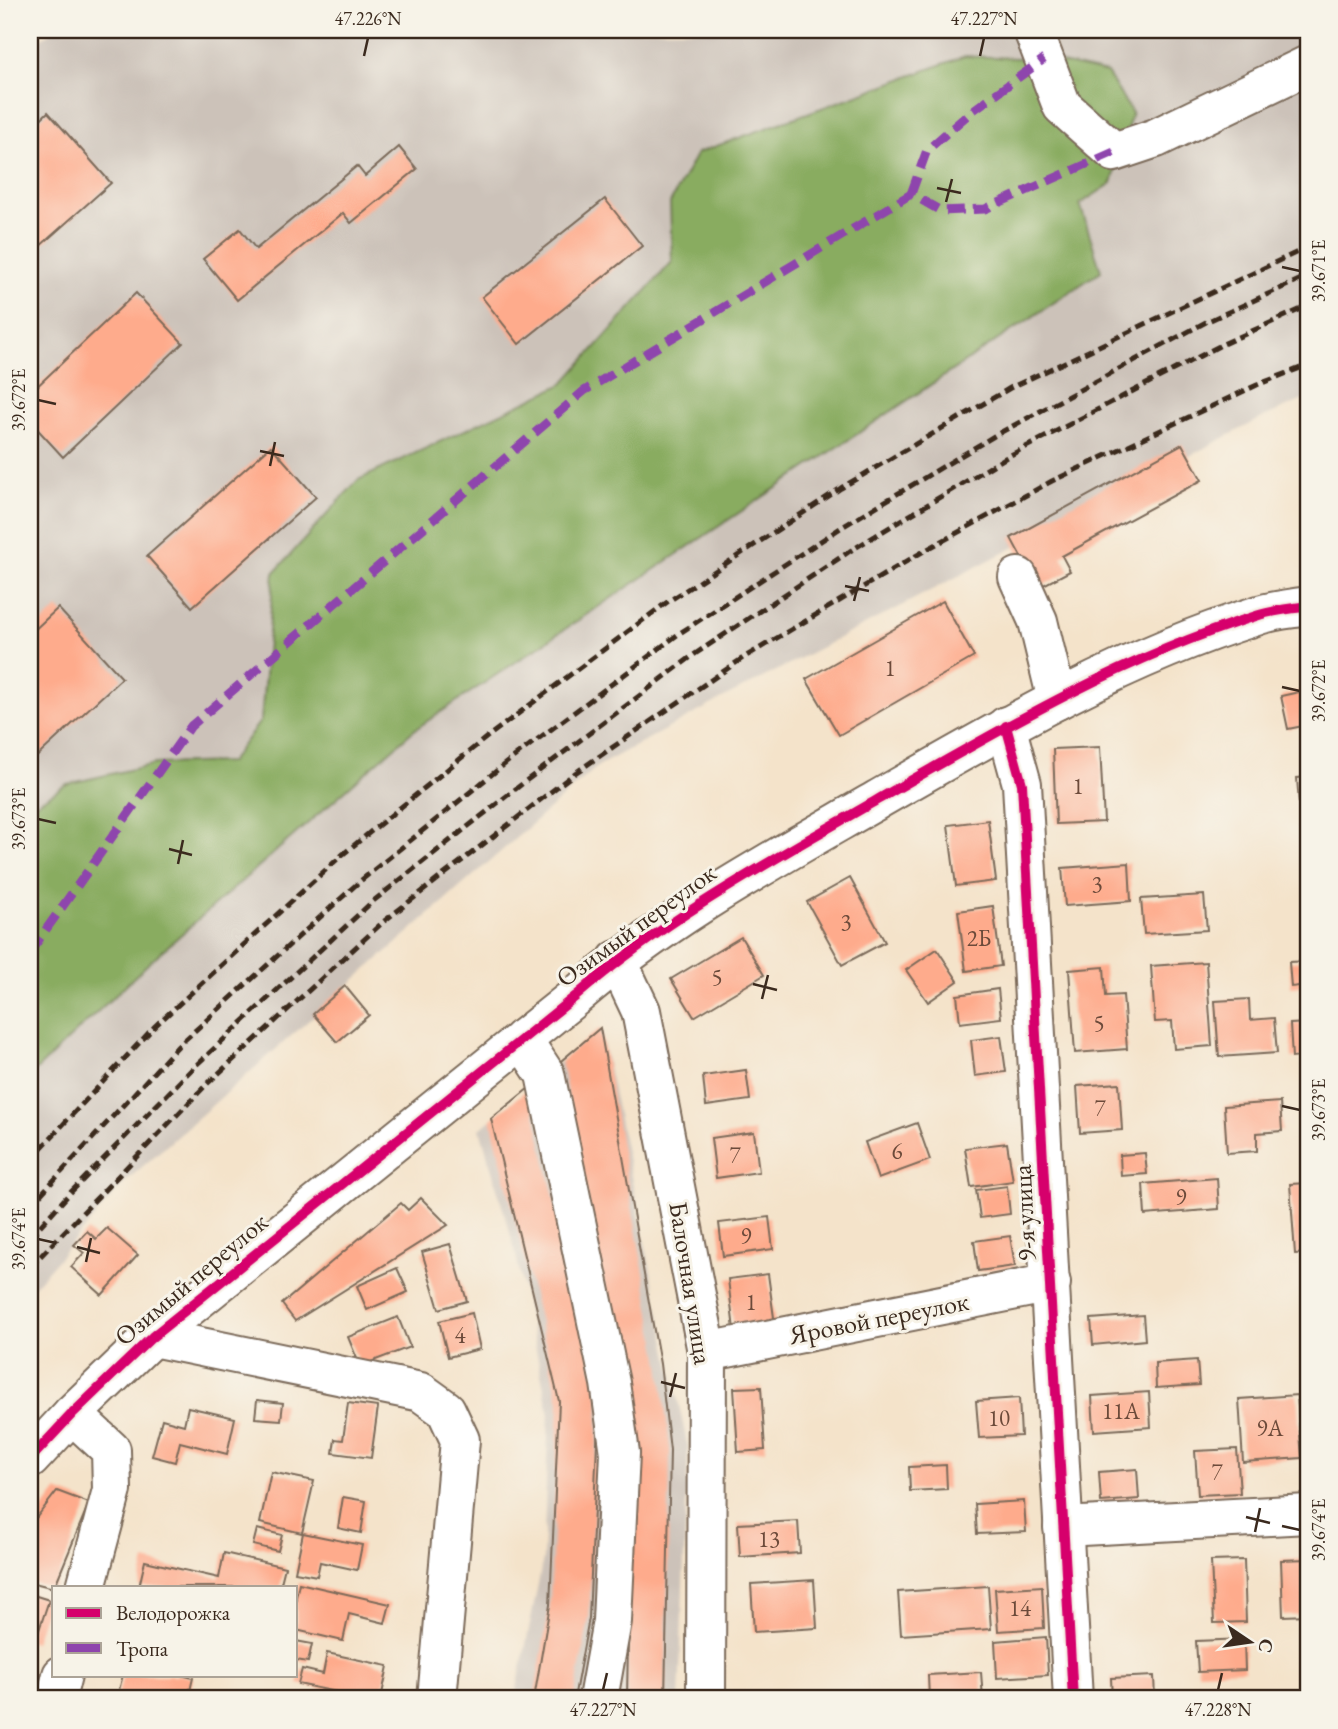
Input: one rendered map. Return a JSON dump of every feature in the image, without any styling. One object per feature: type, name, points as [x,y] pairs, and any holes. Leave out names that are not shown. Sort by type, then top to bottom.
[{"type":"street","points":[[1033,30],[1062,106],[1114,152],[1156,138],[1308,65]]},
{"type":"street","points":[[1018,577],[1038,621],[1057,699]]},
{"type":"street","name":"Озимый переулок","points":[[30,1459],[72,1414],[152,1337],[522,1040],[617,960],[730,884],[1006,726],[1146,656],[1259,615],[1308,606]]},
{"type":"street","name":"9-я улица","points":[[1006,726],[1022,784],[1073,1699]]},
{"type":"street","name":"Балочная улица","points":[[617,960],[641,1011],[707,1352],[706,1699]]},
{"type":"street","points":[[522,1040],[545,1074],[610,1383],[620,1453],[612,1621],[598,1699]]},
{"type":"street","name":"Яровой переулок","points":[[707,1352],[1051,1283]]},
{"type":"street","points":[[152,1337],[421,1392],[446,1410],[460,1440],[437,1699]]},
{"type":"street","points":[[72,1414],[111,1450],[112,1490],[86,1586]]},
{"type":"street","points":[[1063,1527],[1308,1514]]},
{"type":"street","points":[[56,1699],[62,1676]]},
{"type":"shaded area","points":[[54,30],[1308,30],[1308,398],[1268,415],[598,766],[126,1181],[30,1291],[30,46]]},
{"type":"shaded area","points":[[600,1028],[688,1448],[679,1699],[515,1699],[543,1559],[549,1412],[515,1250],[480,1129]]},
{"type":"green space","points":[[965,56],[1044,59],[1107,73],[1132,113],[1112,183],[1080,204],[1101,271],[414,730],[153,959],[30,1076],[30,807],[67,784],[155,764],[230,762],[261,720],[274,573],[358,480],[563,384],[672,262],[670,203],[697,153]]},
{"type":"building","points":[[48,112],[111,183],[30,255],[30,129]]},
{"type":"building","points":[[399,147],[417,169],[351,223],[343,213],[237,300],[203,259],[240,229],[256,249],[357,166],[365,176]]},
{"type":"building","points":[[605,199],[642,246],[519,344],[482,297]]},
{"type":"building","points":[[136,293],[183,343],[63,457],[30,421],[30,393]]},
{"type":"building","points":[[1182,444],[1202,480],[1062,556],[1070,571],[1038,588],[1011,538]]},
{"type":"building","points":[[271,446],[316,497],[192,607],[147,556]]},
{"type":"building","points":[[943,601],[974,657],[839,735],[806,679]]},
{"type":"building","points":[[58,608],[122,678],[30,763],[30,634]]},
{"type":"building","points":[[1308,690],[1308,725],[1288,729],[1281,696]]},
{"type":"building","points":[[1100,747],[1104,822],[1056,824],[1053,749]]},
{"type":"building","points":[[1308,777],[1308,842],[1302,843],[1297,778]]},
{"type":"building","points":[[988,820],[996,881],[956,886],[948,825]]},
{"type":"building","points":[[1129,863],[1131,901],[1065,906],[1062,868]]},
{"type":"building","points":[[850,878],[885,942],[842,965],[807,902]]},
{"type":"building","points":[[1204,895],[1207,930],[1144,934],[1141,899]]},
{"type":"building","points":[[993,906],[1001,966],[966,971],[958,911]]},
{"type":"building","points":[[741,937],[764,975],[694,1017],[671,979]]},
{"type":"building","points":[[937,949],[958,981],[928,1002],[906,970]]},
{"type":"building","points":[[1308,961],[1308,985],[1291,987],[1289,962]]},
{"type":"building","points":[[1206,962],[1212,1046],[1174,1049],[1172,1021],[1155,1022],[1151,966]]},
{"type":"building","points":[[1104,967],[1106,996],[1123,995],[1127,1049],[1075,1053],[1069,970]]},
{"type":"building","points":[[345,986],[369,1015],[337,1042],[313,1014]]},
{"type":"building","points":[[998,989],[1001,1018],[960,1023],[957,995]]},
{"type":"building","points":[[1249,999],[1250,1020],[1274,1018],[1277,1053],[1219,1057],[1215,1001]]},
{"type":"building","points":[[1308,1023],[1308,1056],[1292,1058],[1290,1024]]},
{"type":"building","points":[[600,1028],[660,1364],[670,1450],[665,1699],[627,1699],[631,1464],[623,1380],[561,1061]]},
{"type":"building","points":[[1001,1036],[1006,1072],[975,1076],[971,1040]]},
{"type":"building","points":[[746,1070],[750,1100],[706,1106],[703,1076]]},
{"type":"building","points":[[1119,1083],[1122,1130],[1080,1133],[1077,1086]]},
{"type":"building","points":[[529,1088],[599,1399],[589,1618],[574,1699],[534,1699],[550,1605],[559,1401],[491,1119]]},
{"type":"building","points":[[1280,1102],[1282,1131],[1257,1133],[1257,1151],[1227,1153],[1224,1106]]},
{"type":"building","points":[[917,1123],[930,1160],[878,1179],[865,1142]]},
{"type":"building","points":[[754,1132],[759,1172],[716,1178],[711,1138]]},
{"type":"building","points":[[1007,1143],[1013,1181],[971,1187],[965,1148]]},
{"type":"building","points":[[1145,1153],[1147,1174],[1121,1176],[1120,1155]]},
{"type":"building","points":[[1217,1178],[1219,1209],[1145,1215],[1143,1184]]},
{"type":"building","points":[[1308,1183],[1308,1253],[1295,1254],[1290,1184]]},
{"type":"building","points":[[1007,1186],[1010,1214],[980,1218],[976,1190]]},
{"type":"building","points":[[421,1198],[448,1225],[295,1321],[282,1304],[401,1203],[408,1210]]},
{"type":"building","points":[[769,1217],[773,1249],[723,1256],[719,1223]]},
{"type":"building","points":[[107,1228],[138,1255],[102,1295],[71,1267],[84,1253],[74,1245],[87,1231],[96,1239]]},
{"type":"building","points":[[1010,1236],[1015,1266],[978,1271],[974,1241]]},
{"type":"building","points":[[450,1244],[467,1301],[439,1309],[422,1252]]},
{"type":"building","points":[[397,1268],[408,1292],[367,1310],[357,1286]]},
{"type":"building","points":[[768,1274],[775,1325],[734,1330],[728,1279]]},
{"type":"building","points":[[472,1313],[480,1349],[448,1357],[439,1321]]},
{"type":"building","points":[[1143,1315],[1145,1340],[1093,1345],[1091,1319]]},
{"type":"building","points":[[398,1317],[410,1347],[360,1366],[348,1337]]},
{"type":"building","points":[[1197,1360],[1199,1385],[1156,1388],[1155,1363]]},
{"type":"building","points":[[761,1387],[765,1450],[738,1452],[734,1388]]},
{"type":"building","points":[[1149,1392],[1151,1427],[1094,1431],[1092,1396]]},
{"type":"building","points":[[1297,1395],[1302,1458],[1243,1462],[1239,1399]]},
{"type":"building","points":[[1019,1398],[1021,1436],[979,1438],[976,1401]]},
{"type":"building","points":[[257,1400],[283,1403],[281,1420],[255,1418]]},
{"type":"building","points":[[348,1403],[378,1407],[371,1458],[333,1453],[335,1439],[343,1440]]},
{"type":"building","points":[[188,1407],[235,1418],[227,1454],[180,1442],[175,1462],[152,1456],[162,1419],[184,1425]]},
{"type":"building","points":[[1237,1449],[1240,1493],[1198,1495],[1195,1451]]},
{"type":"building","points":[[946,1465],[947,1489],[910,1491],[909,1467]]},
{"type":"building","points":[[1137,1469],[1139,1499],[1101,1502],[1099,1472]]},
{"type":"building","points":[[271,1472],[314,1481],[302,1533],[260,1523]]},
{"type":"building","points":[[57,1491],[89,1503],[52,1588],[30,1582],[30,1526]]},
{"type":"building","points":[[343,1497],[366,1501],[361,1533],[338,1528]]},
{"type":"building","points":[[1024,1501],[1026,1532],[977,1534],[975,1504]]},
{"type":"building","points":[[798,1521],[800,1553],[740,1557],[738,1524]]},
{"type":"building","points":[[257,1529],[282,1535],[278,1551],[253,1545]]},
{"type":"building","points":[[303,1533],[362,1545],[357,1570],[320,1562],[317,1576],[295,1572]]},
{"type":"building","points":[[224,1553],[285,1567],[280,1586],[139,1586],[145,1561],[219,1578]]},
{"type":"building","points":[[1308,1559],[1308,1615],[1283,1616],[1281,1560]]},
{"type":"building","points":[[1244,1560],[1246,1622],[1214,1623],[1211,1561]]},
{"type":"building","points":[[814,1580],[817,1628],[754,1632],[751,1584]]},
{"type":"building","points":[[299,1583],[390,1604],[385,1623],[349,1614],[343,1641],[298,1630]]},
{"type":"building","points":[[988,1586],[991,1629],[901,1635],[898,1592]]},
{"type":"building","points":[[1042,1586],[1044,1628],[998,1631],[995,1589]]},
{"type":"building","points":[[30,1594],[49,1600],[35,1642],[30,1641]]},
{"type":"building","points":[[1046,1637],[1048,1675],[997,1678],[995,1641]]},
{"type":"building","points":[[1244,1639],[1245,1670],[1198,1672],[1196,1641]]},
{"type":"building","points":[[298,1641],[312,1644],[308,1662],[298,1660]]},
{"type":"building","points":[[327,1653],[388,1666],[381,1699],[298,1684],[302,1669],[323,1674]]},
{"type":"building","points":[[981,1672],[983,1699],[929,1699],[928,1675]]},
{"type":"building","points":[[123,1676],[193,1678],[188,1699],[117,1698]]},
{"type":"building","points":[[1154,1676],[1155,1699],[1112,1699],[1111,1678]]},
{"type":"building","points":[[828,1692],[830,1699],[806,1699]]},
{"type":"building","points":[[249,1693],[272,1698],[272,1699],[247,1699]]},
{"type":"railway","points":[[30,1160],[155,1026],[342,855],[487,737],[666,603],[841,488],[1010,388],[1308,247]]},
{"type":"railway","points":[[30,1206],[178,1046],[359,882],[506,763],[680,633],[842,527],[994,436],[1206,322],[1308,276]]},
{"type":"railway","points":[[30,1237],[193,1068],[372,902],[527,780],[695,654],[850,551],[1005,458],[1223,344],[1308,306]]},
{"type":"railway","points":[[30,1267],[206,1085],[383,922],[575,773],[743,658],[924,551],[1052,481],[1257,385],[1308,365]]},
{"type":"marked path","points":[[911,194],[927,150],[972,111],[1044,59]]},
{"type":"marked path","points":[[30,952],[191,726],[584,391],[911,194],[941,211],[985,209],[1114,152]]},
{"type":"cycle path","points":[[30,1459],[72,1414],[152,1337],[611,967],[684,915],[799,845],[969,748],[1109,674],[1206,633],[1262,614],[1308,606]]},
{"type":"cycle path","points":[[1006,726],[1022,784],[1073,1699]]}]
